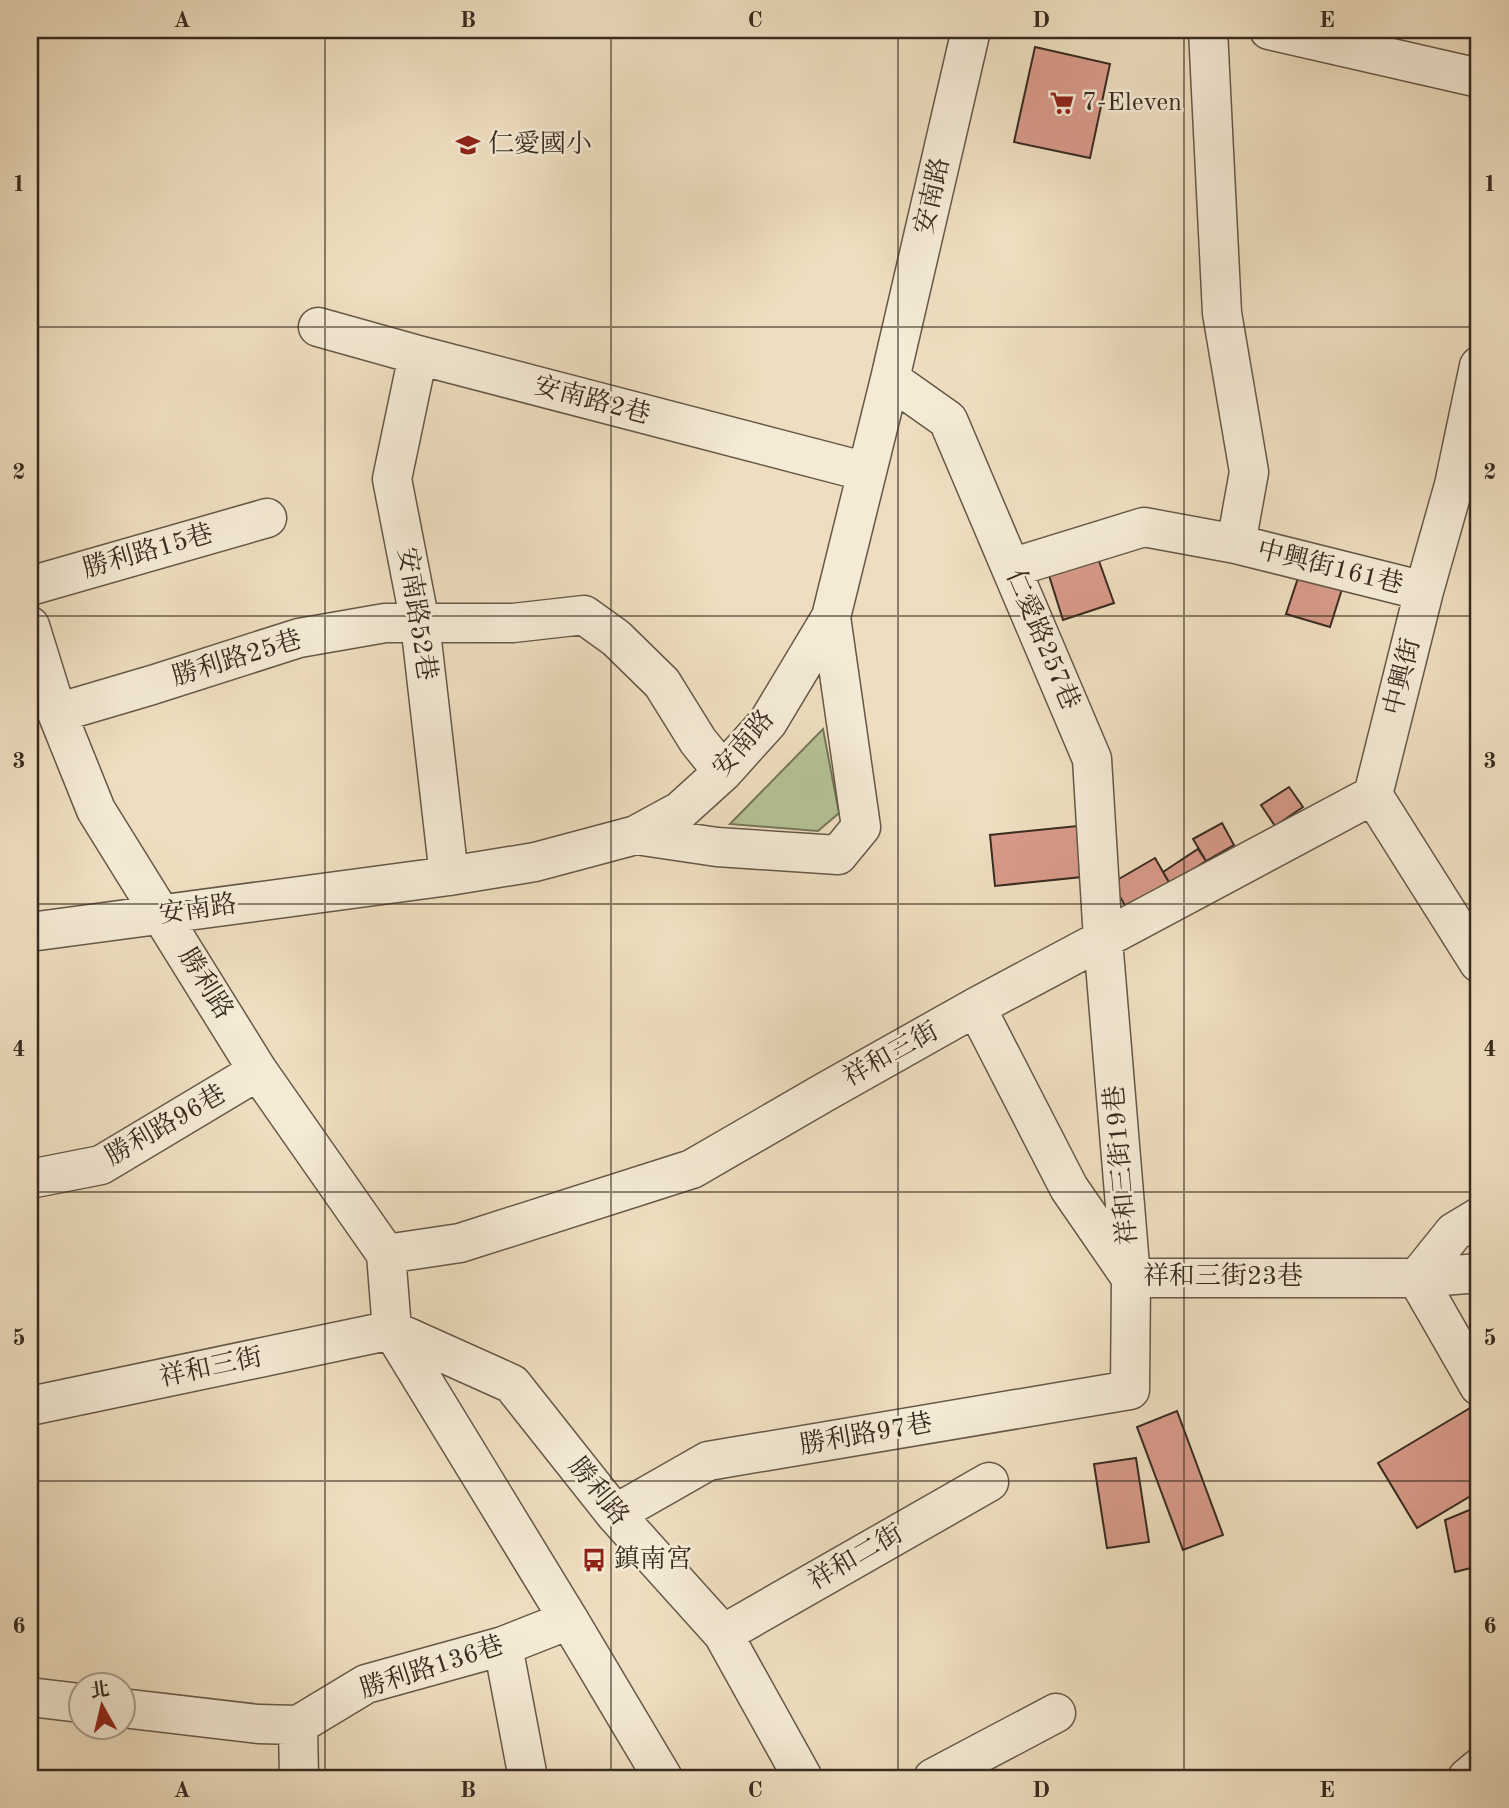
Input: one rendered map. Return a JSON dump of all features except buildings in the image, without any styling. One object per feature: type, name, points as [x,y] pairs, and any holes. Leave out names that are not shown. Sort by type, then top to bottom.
[{"type":"street","name":"安南路","points":[[30,932],[535,862],[636,835],[680,811],[723,772],[768,722],[831,617],[890,379],[971,30]]},
{"type":"street","points":[[1208,30],[1222,313],[1249,472],[1236,544]]},
{"type":"street","points":[[1269,30],[1479,78]]},
{"type":"street","name":"安南路2巷","points":[[318,327],[867,472]]},
{"type":"street","name":"安南路52巷","points":[[418,355],[392,479],[420,623],[449,876]]},
{"type":"street","name":"中興街","points":[[1373,795],[1424,592],[1466,488],[1479,366]]},
{"type":"street","name":"仁愛路257巷","points":[[890,379],[948,420],[1092,759],[1103,940]]},
{"type":"street","name":"勝利路15巷","points":[[30,586],[267,518]]},
{"type":"street","name":"中興街161巷","points":[[1011,568],[1143,527],[1236,544],[1424,592]]},
{"type":"street","name":"勝利路25巷","points":[[57,713],[299,638],[385,623],[513,623],[584,615],[616,638],[662,683],[698,741],[723,772]]},
{"type":"street","points":[[636,835],[717,847],[838,855],[861,827],[831,617]]},
{"type":"street","name":"勝利路","points":[[30,626],[57,713],[96,810],[258,1071],[386,1254]]},
{"type":"street","points":[[1373,795],[1479,963]]},
{"type":"street","name":"祥和三街","points":[[386,1254],[460,1243],[692,1169],[976,1007],[1373,795]]},
{"type":"street","name":"祥和三街19巷","points":[[1103,940],[1131,1278],[1130,1390]]},
{"type":"street","name":"祥和三街23巷","points":[[976,1007],[1069,1188],[1131,1278],[1417,1278],[1479,1273]]},
{"type":"street","name":"勝利路96巷","points":[[30,1179],[101,1166],[258,1071]]},
{"type":"street","points":[[1479,1217],[1454,1232],[1417,1278],[1479,1386]]},
{"type":"street","points":[[386,1254],[392,1330],[663,1778]]},
{"type":"street","name":"祥和三街","points":[[30,1406],[392,1330]]},
{"type":"street","name":"勝利路","points":[[392,1330],[512,1384],[615,1514],[723,1634],[803,1778]]},
{"type":"street","name":"勝利路97巷","points":[[615,1514],[708,1461],[1130,1390]]},
{"type":"street","name":"祥和二街","points":[[723,1634],[989,1482]]},
{"type":"street","name":"勝利路136巷","points":[[299,1725],[366,1684],[503,1646],[569,1620]]},
{"type":"street","points":[[503,1646],[528,1778]]},
{"type":"street","points":[[30,1697],[66,1701]]},
{"type":"street","points":[[136,1710],[258,1724],[299,1725],[299,1778]]},
{"type":"street","points":[[933,1778],[1056,1713]]},
{"type":"street","points":[[1466,1778],[1479,1768]]},
{"type":"green space","points":[[823,729],[839,813],[818,831],[730,824]]},
{"type":"place","name":"7-Eleven","points":[[1062,103]]},
{"type":"place","name":"仁愛國小","points":[[468,145]]},
{"type":"place","name":"鎮南宮","points":[[594,1560]]}]
